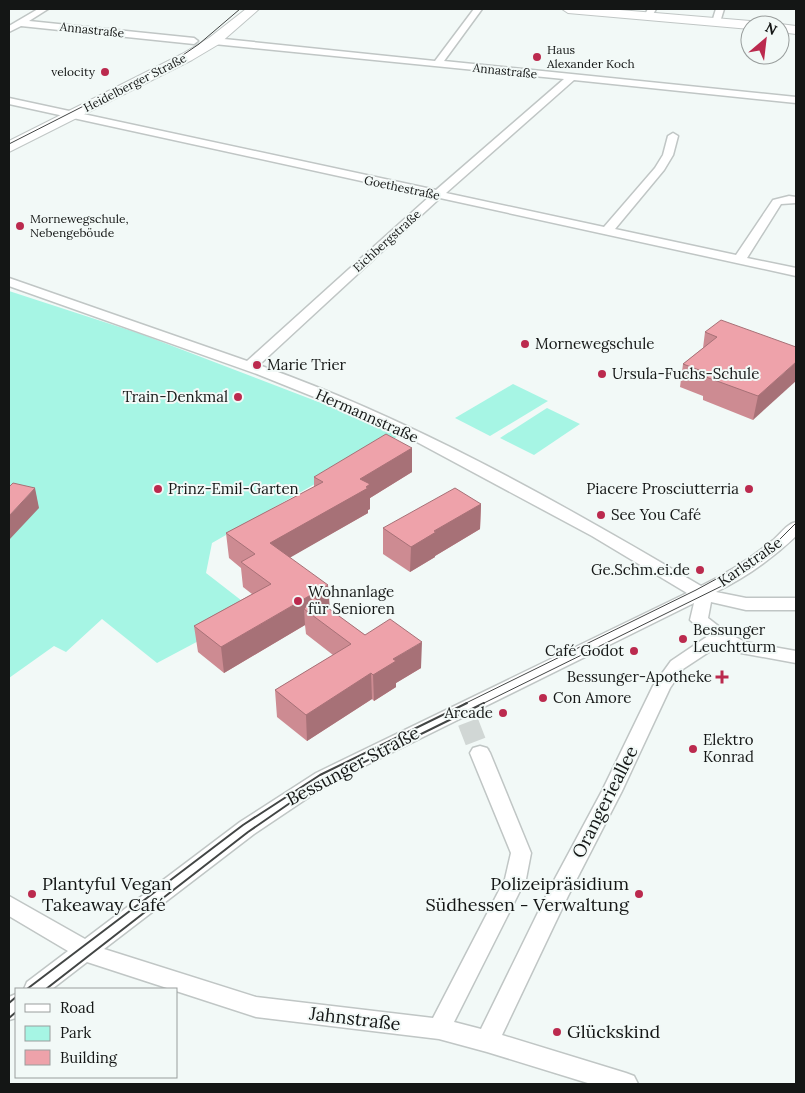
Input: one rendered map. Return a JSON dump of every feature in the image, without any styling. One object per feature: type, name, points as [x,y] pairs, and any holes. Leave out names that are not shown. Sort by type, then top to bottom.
[{"type":"main road","name":"Heidelberger Straße","points":[[9,137],[65,115],[188,57],[214,41],[253,9]]},
{"type":"main road","points":[[568,9],[650,12],[740,25]]},
{"type":"main road","name":"Heidelberger Straße","points":[[9,147],[166,59],[197,38]]},
{"type":"street","points":[[9,29],[44,9]]},
{"type":"street","points":[[437,64],[478,9]]},
{"type":"street","points":[[716,22],[720,9]]},
{"type":"street","name":"Annastraße","points":[[21,23],[197,38]]},
{"type":"street","name":"Annastraße","points":[[214,41],[796,100]]},
{"type":"street","name":"Eichbergstraße","points":[[249,367],[437,195],[572,77]]},
{"type":"street","name":"Goethestraße","points":[[9,102],[796,272]]},
{"type":"street","points":[[607,231],[659,170],[668,155],[673,136]]},
{"type":"street","points":[[739,260],[778,202],[789,199],[796,200]]},
{"type":"street","name":"Hermannstraße","points":[[9,282],[249,367],[394,424],[598,532],[702,594],[746,604],[796,604]]},
{"type":"street","name":"Karlstraße","points":[[702,594],[755,562],[796,527]]},
{"type":"street","points":[[702,594],[699,620],[720,636],[741,647],[796,657]]},
{"type":"street","name":"Bessunger Straße","points":[[36,988],[280,805],[341,769],[464,716],[702,594]]},
{"type":"street","name":"Orangerieallee","points":[[487,1041],[558,894],[612,791],[662,686],[678,665],[720,636]]},
{"type":"street","points":[[439,1029],[515,879],[521,853],[480,753]]},
{"type":"street","name":"Jahnstraße","points":[[9,905],[91,954],[256,1007],[439,1029],[487,1041],[626,1084]]},
{"type":"green space","name":"Prinz-Emil-Garten","points":[[9,291],[141,334],[402,434],[212,543],[206,573],[255,611],[157,663],[102,619],[66,652],[54,646],[9,678]]},
{"type":"green space","points":[[513,384],[548,401],[490,436],[455,418]]},
{"type":"green space","points":[[547,408],[580,424],[534,455],[500,438]]},
{"type":"building","points":[[721,320],[796,347],[796,362],[758,396],[706,377],[710,374],[683,364],[717,337],[705,332]]},
{"type":"building","points":[[386,434],[412,448],[360,479],[370,484],[366,487],[368,488],[270,543],[328,585],[221,647],[194,626],[271,584],[241,562],[255,554],[226,533],[323,482],[314,477]]},
{"type":"building","points":[[13,483],[35,488],[9,516],[9,485]]},
{"type":"building","points":[[455,488],[481,504],[434,531],[436,532],[411,547],[383,528]]},
{"type":"building","points":[[313,597],[365,635],[390,619],[422,642],[393,659],[396,661],[373,675],[371,673],[306,715],[275,690],[351,644],[304,609]]},
{"type":"tunnel","points":[[468,722],[480,753]]},
{"type":"tram line","points":[[9,144],[180,57],[199,44],[240,9]]},
{"type":"tram line","points":[[464,704],[696,590],[753,559],[775,544],[796,523]]},
{"type":"tram line","points":[[482,704],[732,581],[774,553]]},
{"type":"tram line","points":[[28,988],[243,825],[320,775],[467,703]]},
{"type":"tram line","points":[[47,988],[248,832],[290,803],[344,772],[484,703]]},
{"type":"tram line","points":[[9,1003],[15,998]]},
{"type":"tram line","points":[[9,1018],[15,1013]]},
{"type":"place","name":"Haus Alexander Koch","points":[[537,57]]},
{"type":"place","name":"velocity","points":[[105,72]]},
{"type":"place","name":"Mornewegschule, Nebengeböude","points":[[20,226]]},
{"type":"place","name":"Mornewegschule","points":[[525,344]]},
{"type":"place","name":"Marie Trier","points":[[257,365]]},
{"type":"place","name":"Ursula-Fuchs-Schule","points":[[602,374]]},
{"type":"place","name":"Train-Denkmal","points":[[238,397]]},
{"type":"place","name":"Prinz-Emil-Garten","points":[[158,489]]},
{"type":"place","name":"Piacere Prosciutterria","points":[[749,489]]},
{"type":"place","name":"See You Café","points":[[601,515]]},
{"type":"place","name":"Ge.Schm.ei.de","points":[[700,570]]},
{"type":"place","name":"Wohnanlage für Senioren","points":[[298,601]]},
{"type":"place","name":"Bessunger Leuchtturm","points":[[683,639]]},
{"type":"place","name":"Café Godot","points":[[634,651]]},
{"type":"place","name":"Bessunger-Apotheke","points":[[722,677]]},
{"type":"place","name":"Con Amore","points":[[543,698]]},
{"type":"place","name":"Arcade","points":[[503,713]]},
{"type":"place","name":"Elektro Konrad","points":[[693,749]]},
{"type":"place","name":"Plantyful Vegan Takeaway Café","points":[[32,894]]},
{"type":"place","name":"Polizeipräsidium Südhessen - Verwaltung","points":[[639,894]]},
{"type":"place","name":"Glückskind","points":[[557,1032]]}]
